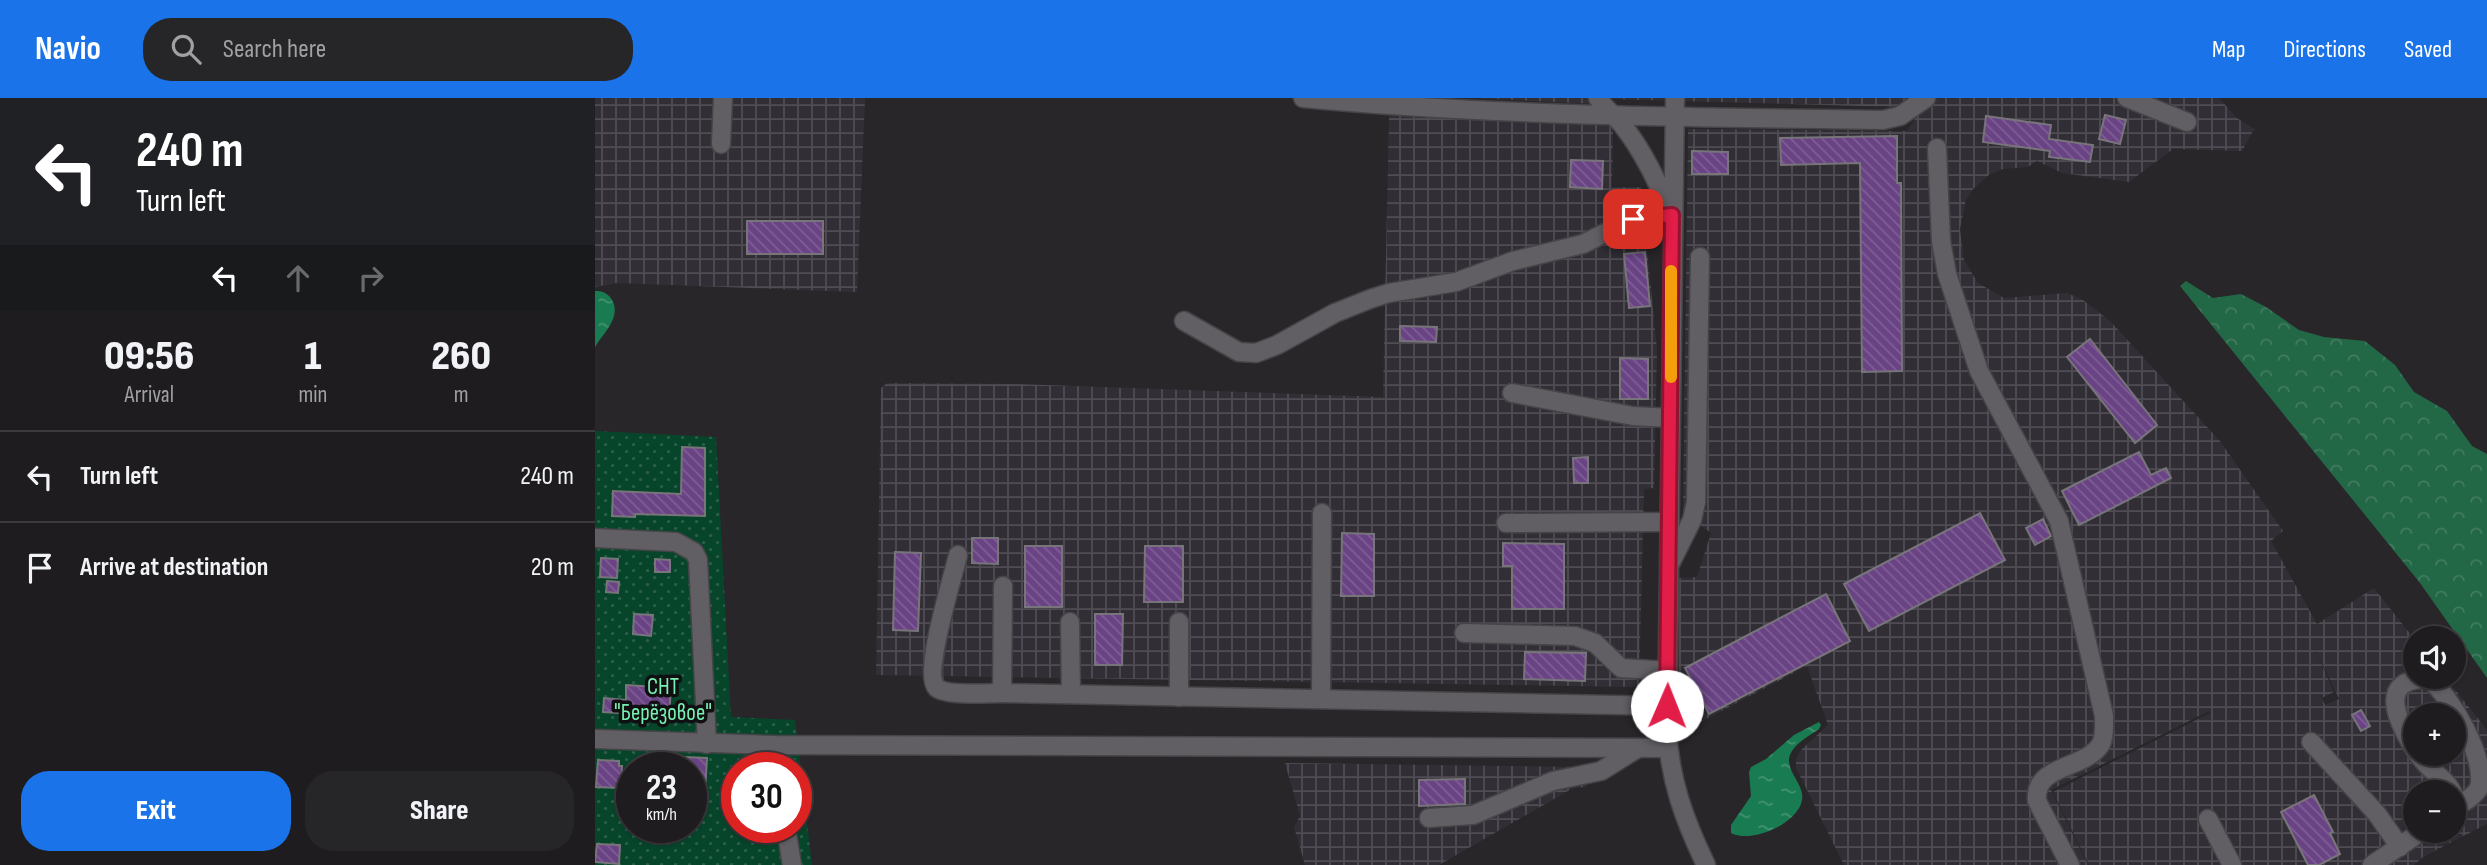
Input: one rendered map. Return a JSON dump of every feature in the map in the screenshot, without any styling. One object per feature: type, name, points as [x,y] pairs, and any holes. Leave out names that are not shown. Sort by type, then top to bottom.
[{"type":"street","points":[[722,144],[723,98]]},
{"type":"street","points":[[1303,98],[1443,108],[1883,120],[1900,116],[1926,98]]},
{"type":"street","points":[[1598,98],[1603,106],[1614,114],[1649,164],[1672,215]]},
{"type":"street","points":[[1675,98],[1668,748],[1676,792],[1706,865]]},
{"type":"street","points":[[2127,98],[2187,122]]},
{"type":"street","points":[[1937,148],[1941,241],[1947,274],[1979,371],[1993,401],[2049,499],[2061,527],[2104,716],[2105,730],[2101,744],[2090,754],[2047,776],[2039,782],[2036,792],[2037,801],[2070,865]]},
{"type":"street","points":[[1184,321],[1239,352],[1256,353],[1277,345],[1335,313],[1370,299],[1389,293],[1456,282],[1513,261],[1583,244],[1633,219],[1672,215]]},
{"type":"street","points":[[1669,565],[1692,520],[1696,502],[1700,257]]},
{"type":"street","points":[[1512,393],[1633,416],[1670,418]]},
{"type":"street","points":[[1321,699],[1322,513]]},
{"type":"street","points":[[1506,523],[1670,522]]},
{"type":"street","points":[[595,538],[676,542],[694,552],[698,560],[707,744]]},
{"type":"street","points":[[958,555],[933,659],[935,686],[946,692],[1667,706]]},
{"type":"street","points":[[1002,693],[1003,586]]},
{"type":"street","points":[[1070,622],[1071,694]]},
{"type":"street","points":[[1179,622],[1179,697]]},
{"type":"street","points":[[1464,632],[1576,636],[1595,643],[1621,668],[1668,671]]},
{"type":"street","points":[[2403,728],[2394,699],[2402,684],[2410,680],[2429,679],[2452,703]]},
{"type":"street","points":[[2466,724],[2481,763],[2480,786],[2466,799]]},
{"type":"street","points":[[595,739],[772,745],[1668,748]]},
{"type":"street","points":[[2311,742],[2377,814],[2400,847]]},
{"type":"street","points":[[772,745],[773,752]]},
{"type":"street","points":[[1429,818],[1473,814],[1553,781],[1601,771],[1638,748]]},
{"type":"street","points":[[2427,766],[2442,780]]},
{"type":"street","points":[[2208,819],[2232,865]]},
{"type":"street","points":[[788,843],[792,865]]},
{"type":"street","points":[[2372,865],[2406,843]]},
{"type":"shaded area","points":[[595,98],[865,98],[857,292],[617,283],[595,287]]},
{"type":"shaded area","points":[[1474,98],[2219,98],[2237,118],[2254,129],[2242,151],[2173,149],[2129,182],[2062,173],[2037,161],[2028,167],[2003,169],[1990,174],[1973,189],[1966,200],[1960,229],[1964,260],[1978,283],[2004,298],[2067,293],[2083,300],[2110,321],[2220,441],[2283,531],[2271,541],[2317,624],[2374,588],[2404,626],[2403,689],[2455,689],[2466,703],[2403,703],[2403,766],[2466,766],[2466,704],[2487,730],[2487,824],[2466,835],[2466,780],[2403,780],[2403,843],[2450,843],[2423,857],[2414,865],[2089,865],[2053,792],[2210,713],[2209,711],[2051,790],[2088,865],[1844,865],[1796,768],[1800,751],[1828,725],[1807,666],[1681,732],[1678,578],[1697,577],[1711,533],[1683,513],[1688,129],[1907,131],[1915,119],[1898,107],[1608,99],[1594,104]],"holes":[[[2312,642],[2339,699],[2325,705],[2322,698],[2334,692]]]},
{"type":"shaded area","points":[[1389,115],[1613,125],[1612,187],[1641,187],[1657,350],[1654,488],[1644,489],[1639,687],[876,675],[881,388],[887,383],[1017,384],[1383,397]]},
{"type":"shaded area","points":[[1285,763],[1588,767],[1587,787],[1573,788],[1439,865],[1305,865],[1294,827],[1300,816]]},
{"type":"green space","points":[[2186,281],[2213,298],[2241,294],[2266,307],[2299,330],[2324,337],[2365,341],[2395,365],[2414,392],[2447,411],[2472,446],[2487,454],[2487,678],[2466,648],[2466,626],[2450,626],[2420,583],[2180,286]]},
{"type":"green space","name":"СНТ \"Берёзовое\"","points":[[595,431],[716,437],[731,717],[795,720],[799,752],[721,752],[721,843],[809,843],[812,865],[595,865]]},
{"type":"water","points":[[595,291],[610,297],[615,310],[611,323],[595,347]]},
{"type":"water","points":[[1819,722],[1819,729],[1797,745],[1790,754],[1789,764],[1802,795],[1799,809],[1773,830],[1750,836],[1731,833],[1731,825],[1751,796],[1751,767],[1766,759],[1794,735]]},
{"type":"building","points":[[2105,115],[2126,120],[2120,144],[2099,139]]},
{"type":"building","points":[[1986,116],[2051,125],[2049,139],[2093,145],[2090,162],[2049,157],[2050,151],[1983,142]]},
{"type":"building","points":[[1897,136],[1897,183],[1901,183],[1902,371],[1862,372],[1860,163],[1781,165],[1780,138]]},
{"type":"building","points":[[1692,151],[1728,152],[1728,174],[1692,174]]},
{"type":"building","points":[[1571,160],[1603,161],[1602,189],[1570,187]]},
{"type":"building","points":[[747,221],[823,221],[823,254],[747,254]]},
{"type":"building","points":[[1645,252],[1650,306],[1629,308],[1624,254]]},
{"type":"building","points":[[1400,326],[1437,327],[1436,342],[1400,341]]},
{"type":"building","points":[[2090,339],[2157,425],[2135,443],[2067,357]]},
{"type":"building","points":[[1620,358],[1648,359],[1648,399],[1620,399]]},
{"type":"building","points":[[682,447],[705,448],[705,516],[612,516],[613,491],[681,494]]},
{"type":"building","points":[[2139,452],[2151,475],[2166,468],[2171,478],[2079,525],[2062,491]]},
{"type":"building","points":[[1588,457],[1588,483],[1574,483],[1573,458]]},
{"type":"building","points":[[1980,513],[2005,560],[1869,631],[1844,584]]},
{"type":"building","points":[[2043,519],[2051,536],[2035,545],[2026,528]]},
{"type":"building","points":[[1342,533],[1374,534],[1374,596],[1341,596]]},
{"type":"building","points":[[972,538],[998,538],[998,564],[972,563]]},
{"type":"building","points":[[1503,543],[1564,544],[1564,609],[1512,609],[1512,566],[1503,566]]},
{"type":"building","points":[[1025,546],[1062,546],[1062,607],[1025,607]]},
{"type":"building","points":[[1145,546],[1183,546],[1183,602],[1144,602]]},
{"type":"building","points":[[895,552],[921,553],[918,631],[893,630]]},
{"type":"building","points":[[601,558],[618,559],[617,578],[600,577]]},
{"type":"building","points":[[655,559],[670,560],[670,572],[655,572]]},
{"type":"building","points":[[607,581],[619,582],[618,593],[606,592]]},
{"type":"building","points":[[1826,594],[1850,641],[1709,714],[1685,668]]},
{"type":"building","points":[[634,614],[653,615],[651,636],[633,634]]},
{"type":"building","points":[[1095,614],[1123,614],[1122,665],[1095,665]]},
{"type":"building","points":[[1525,652],[1586,653],[1585,681],[1524,679]]},
{"type":"building","points":[[626,685],[671,688],[669,716],[603,712],[604,698],[626,700]]},
{"type":"building","points":[[2361,710],[2370,726],[2361,731],[2352,715]]},
{"type":"building","points":[[598,760],[616,761],[616,788],[596,787]]},
{"type":"building","points":[[1465,779],[1465,804],[1419,806],[1419,780]]},
{"type":"building","points":[[2314,795],[2333,832],[2330,833],[2340,854],[2319,865],[2308,865],[2281,812]]},
{"type":"building","points":[[597,844],[620,845],[619,864],[595,862]]},
{"type":"slow traffic","points":[[1671,271],[1671,377]]},
{"type":"route","points":[[1633,219],[1672,215],[1667,706]]}]
